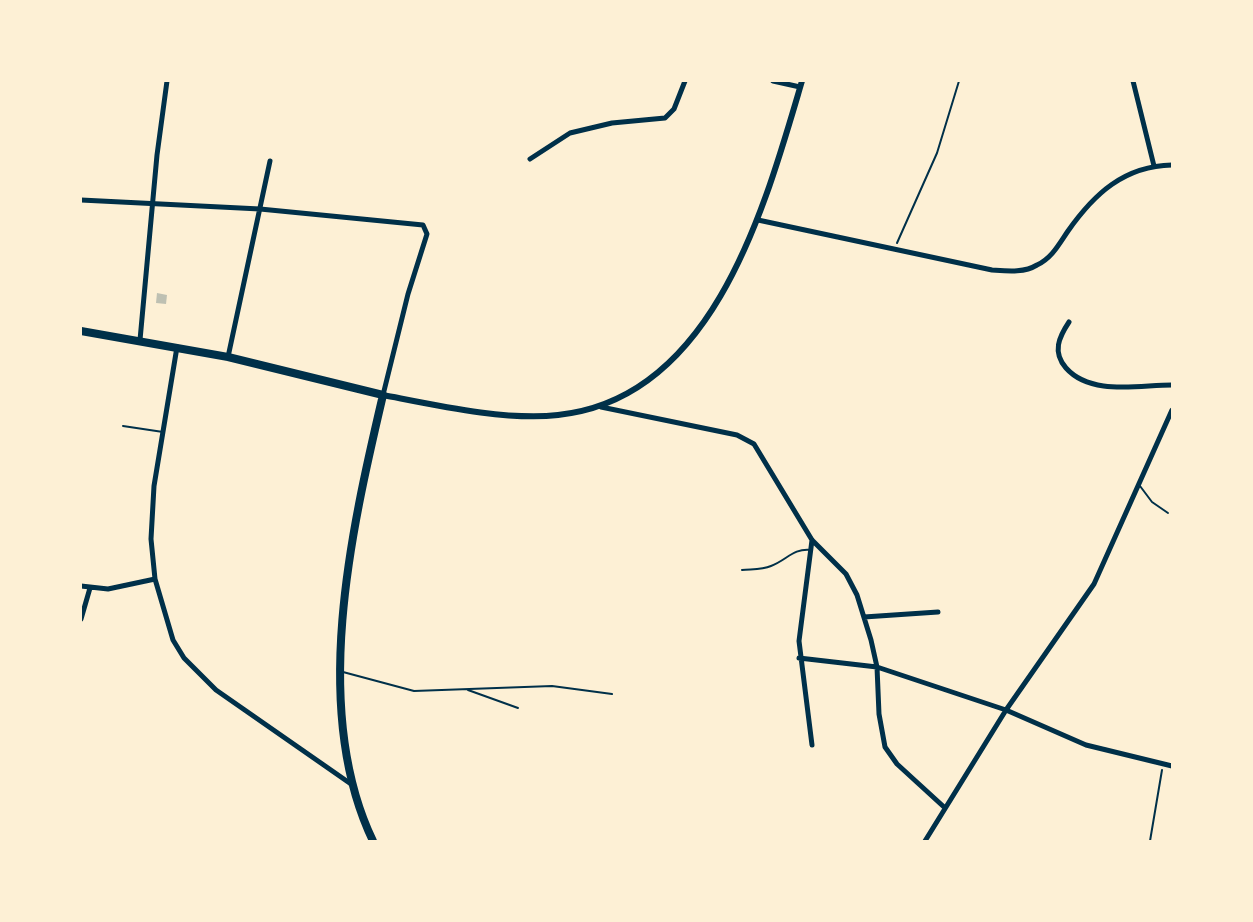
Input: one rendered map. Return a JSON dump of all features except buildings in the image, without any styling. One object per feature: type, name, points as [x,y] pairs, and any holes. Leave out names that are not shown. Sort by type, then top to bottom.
[{"type":"highway","points":[[81,331],[228,357],[383,395],[351,554],[340,671],[341,711],[351,784],[372,840]]},
{"type":"street","points":[[140,340],[167,81]]},
{"type":"street","points":[[530,159],[570,133],[589,127],[665,118],[674,109],[685,81]]},
{"type":"street","points":[[81,200],[260,208],[418,224],[427,229],[383,395],[529,416],[557,416],[601,407],[628,394],[656,375],[681,350],[720,298],[745,251],[758,220],[801,84],[773,81]]},
{"type":"street","points":[[1133,81],[1154,166]]},
{"type":"street","points":[[228,357],[270,161]]},
{"type":"street","points":[[758,220],[992,270],[1024,270],[1036,266],[1053,254],[1090,202],[1106,186],[1154,166],[1172,165]]},
{"type":"street","points":[[1069,322],[1058,342],[1058,350],[1063,365],[1082,382],[1101,386],[1172,385]]},
{"type":"street","points":[[177,347],[151,518],[155,579],[173,640],[196,673],[216,690],[351,784]]},
{"type":"street","points":[[601,407],[749,439],[812,540],[846,574],[864,616],[877,667],[880,728],[885,747],[897,764],[944,807]]},
{"type":"street","points":[[925,841],[1006,710],[1094,584],[1172,410]]},
{"type":"street","points":[[812,540],[799,641],[799,658],[812,745]]},
{"type":"street","points":[[81,586],[108,589],[155,579]]},
{"type":"street","points":[[81,619],[90,588]]},
{"type":"street","points":[[864,616],[938,612]]},
{"type":"street","points":[[799,658],[877,667],[1006,710],[1086,745],[1172,766]]},
{"type":"lane","points":[[123,426],[163,432]]},
{"type":"lane","points":[[1138,483],[1152,502],[1168,513]]},
{"type":"lane","points":[[742,570],[765,568],[781,561],[793,551],[811,550]]},
{"type":"lane","points":[[340,671],[414,691],[552,686],[612,694]]},
{"type":"lane","points":[[465,689],[518,708]]},
{"type":"path","points":[[894,249],[937,153],[959,81]]},
{"type":"path","points":[[1150,841],[1163,764]]}]
